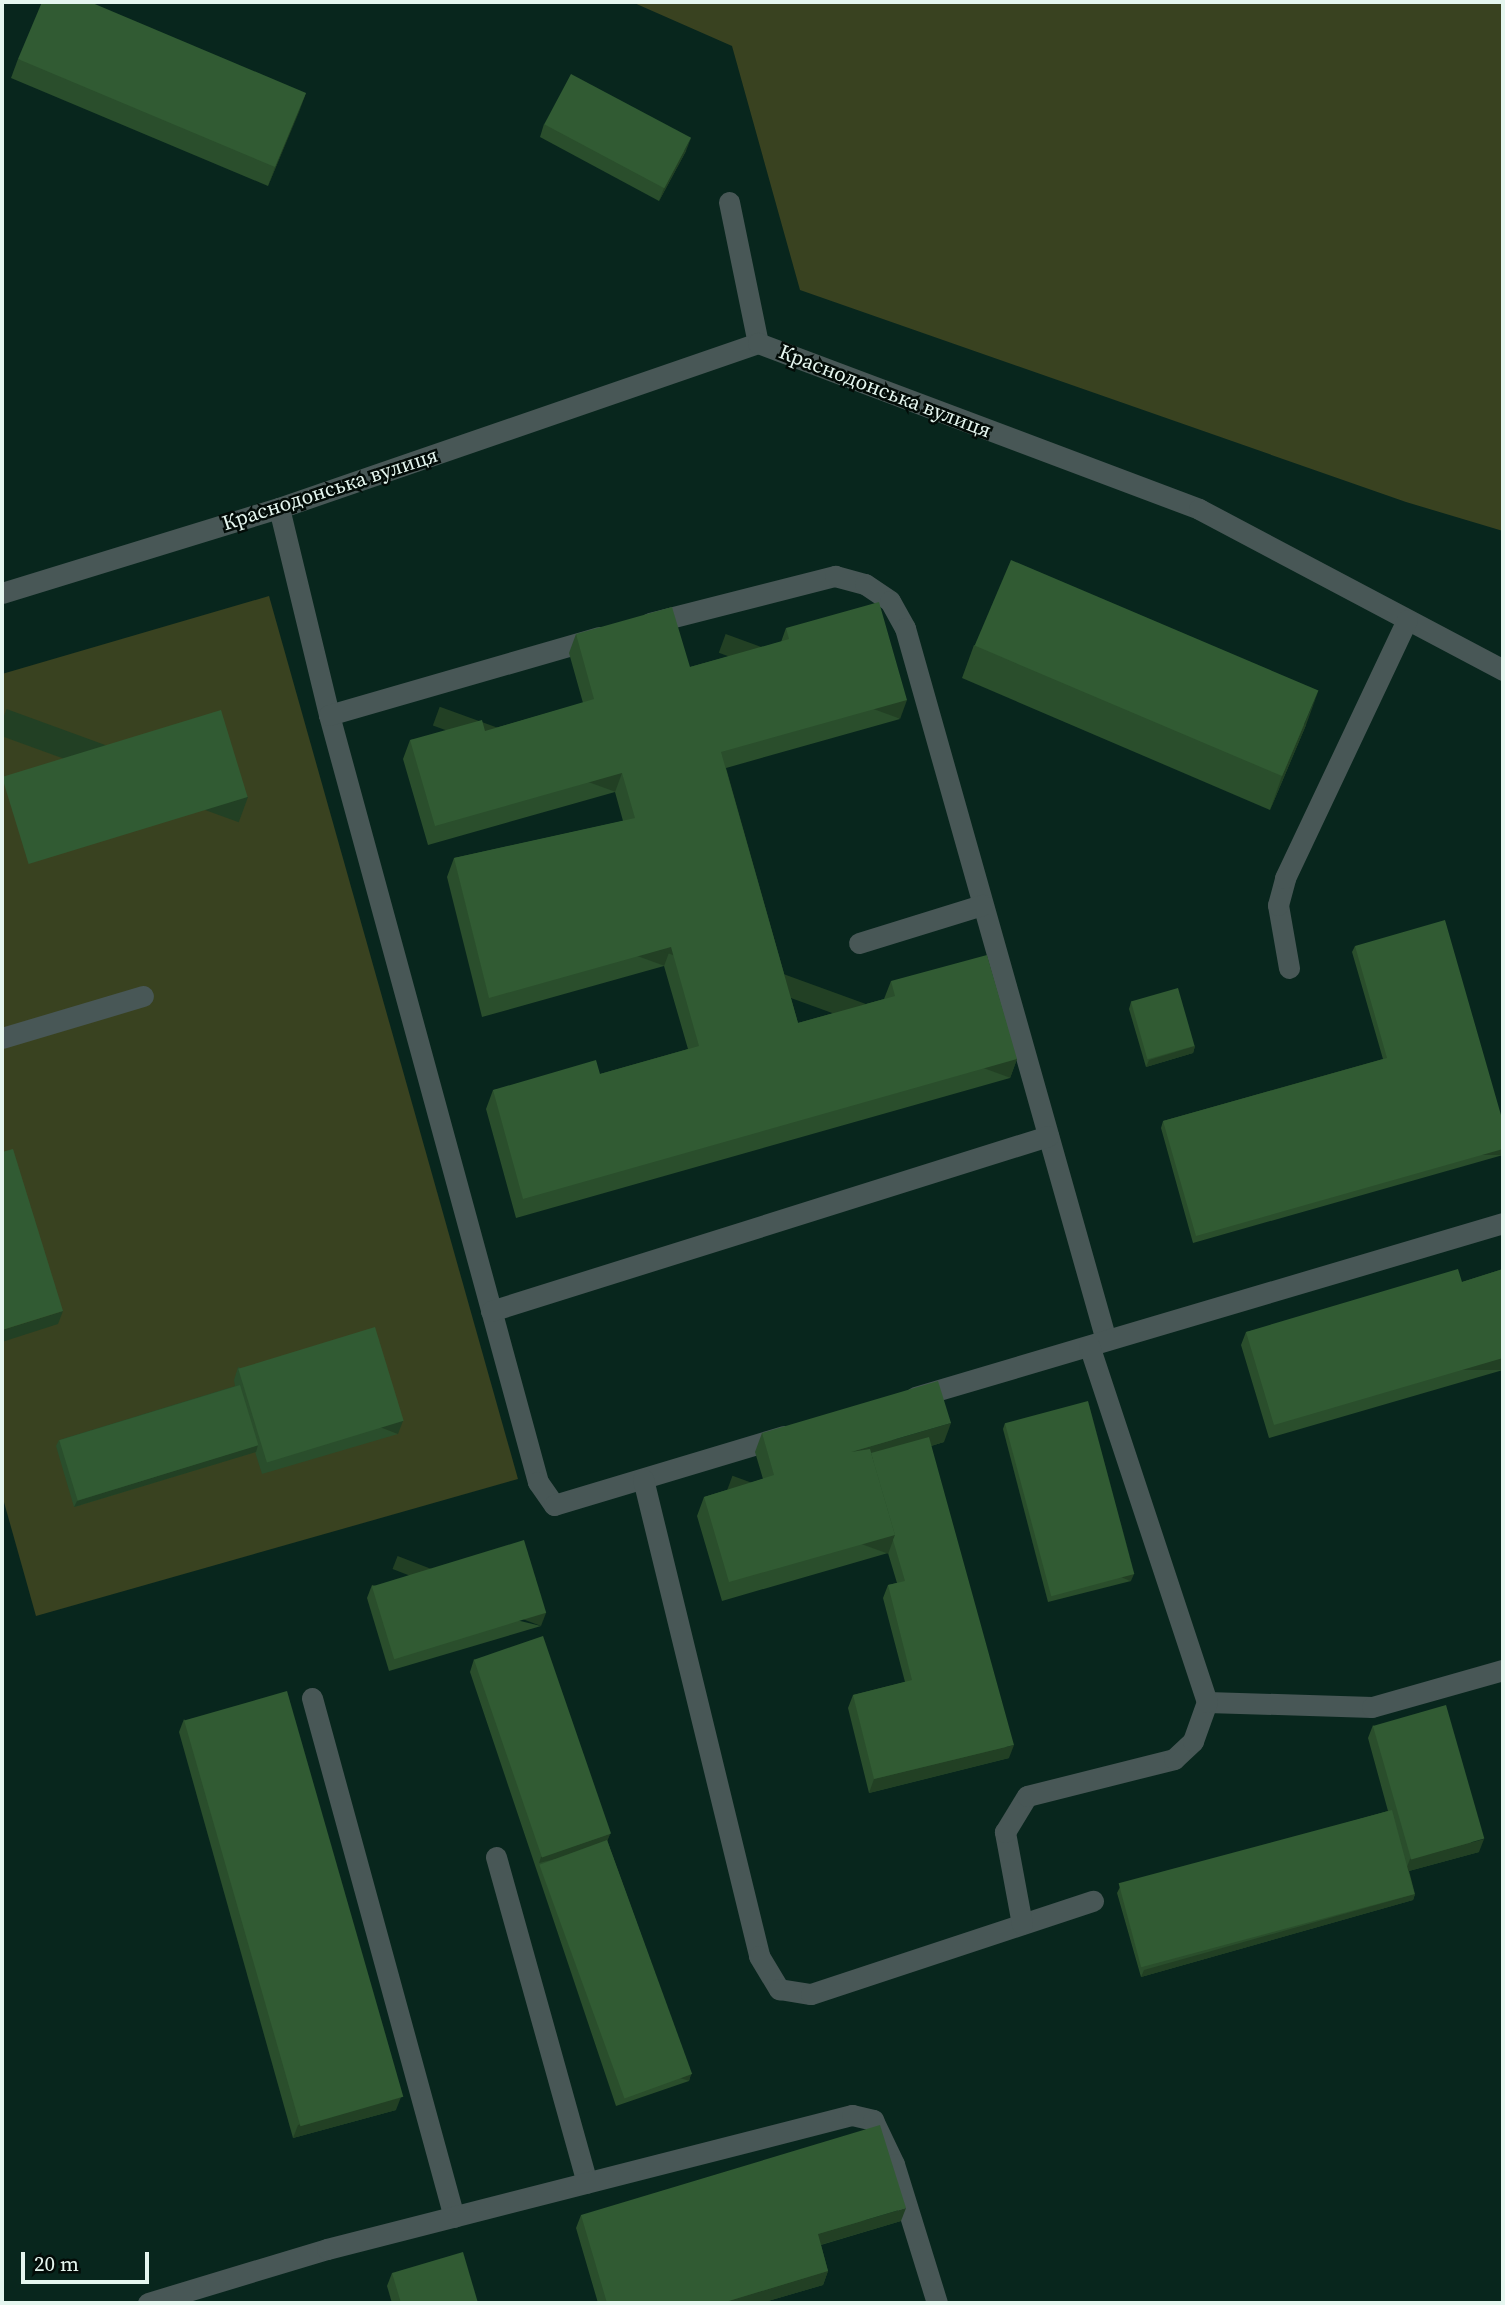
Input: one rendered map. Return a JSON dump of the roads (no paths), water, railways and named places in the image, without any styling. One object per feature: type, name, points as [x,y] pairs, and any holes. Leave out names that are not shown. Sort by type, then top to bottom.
[{"type":"street","points":[[729,202],[758,343]]},
{"type":"street","name":"Краснодонська вулиця","points":[[2,593],[279,508],[758,343],[1199,509],[1503,670]]},
{"type":"street","points":[[279,508],[329,715],[538,1482],[554,1505],[807,1430]]},
{"type":"street","points":[[329,715],[622,631],[835,576],[865,584],[890,601],[905,628],[1048,1136],[1098,1343],[1207,1702],[1193,1741],[1174,1759],[1027,1796],[1005,1832],[1022,1924]]},
{"type":"street","points":[[1289,968],[1278,905],[1285,878],[1407,620]]},
{"type":"street","points":[[859,943],[982,905]]},
{"type":"street","points":[[2,1038],[143,996]]},
{"type":"street","points":[[491,1311],[1048,1136]]},
{"type":"street","points":[[890,1405],[1503,1223]]},
{"type":"street","points":[[643,1479],[759,1956],[779,1989],[811,1994],[1093,1901]]},
{"type":"street","points":[[1207,1702],[1372,1707],[1503,1670]]},
{"type":"street","points":[[312,1698],[453,2217]]},
{"type":"street","points":[[496,1857],[587,2183]]},
{"type":"street","points":[[148,2303],[453,2217],[852,2115],[873,2120],[894,2164],[937,2303]]}]
